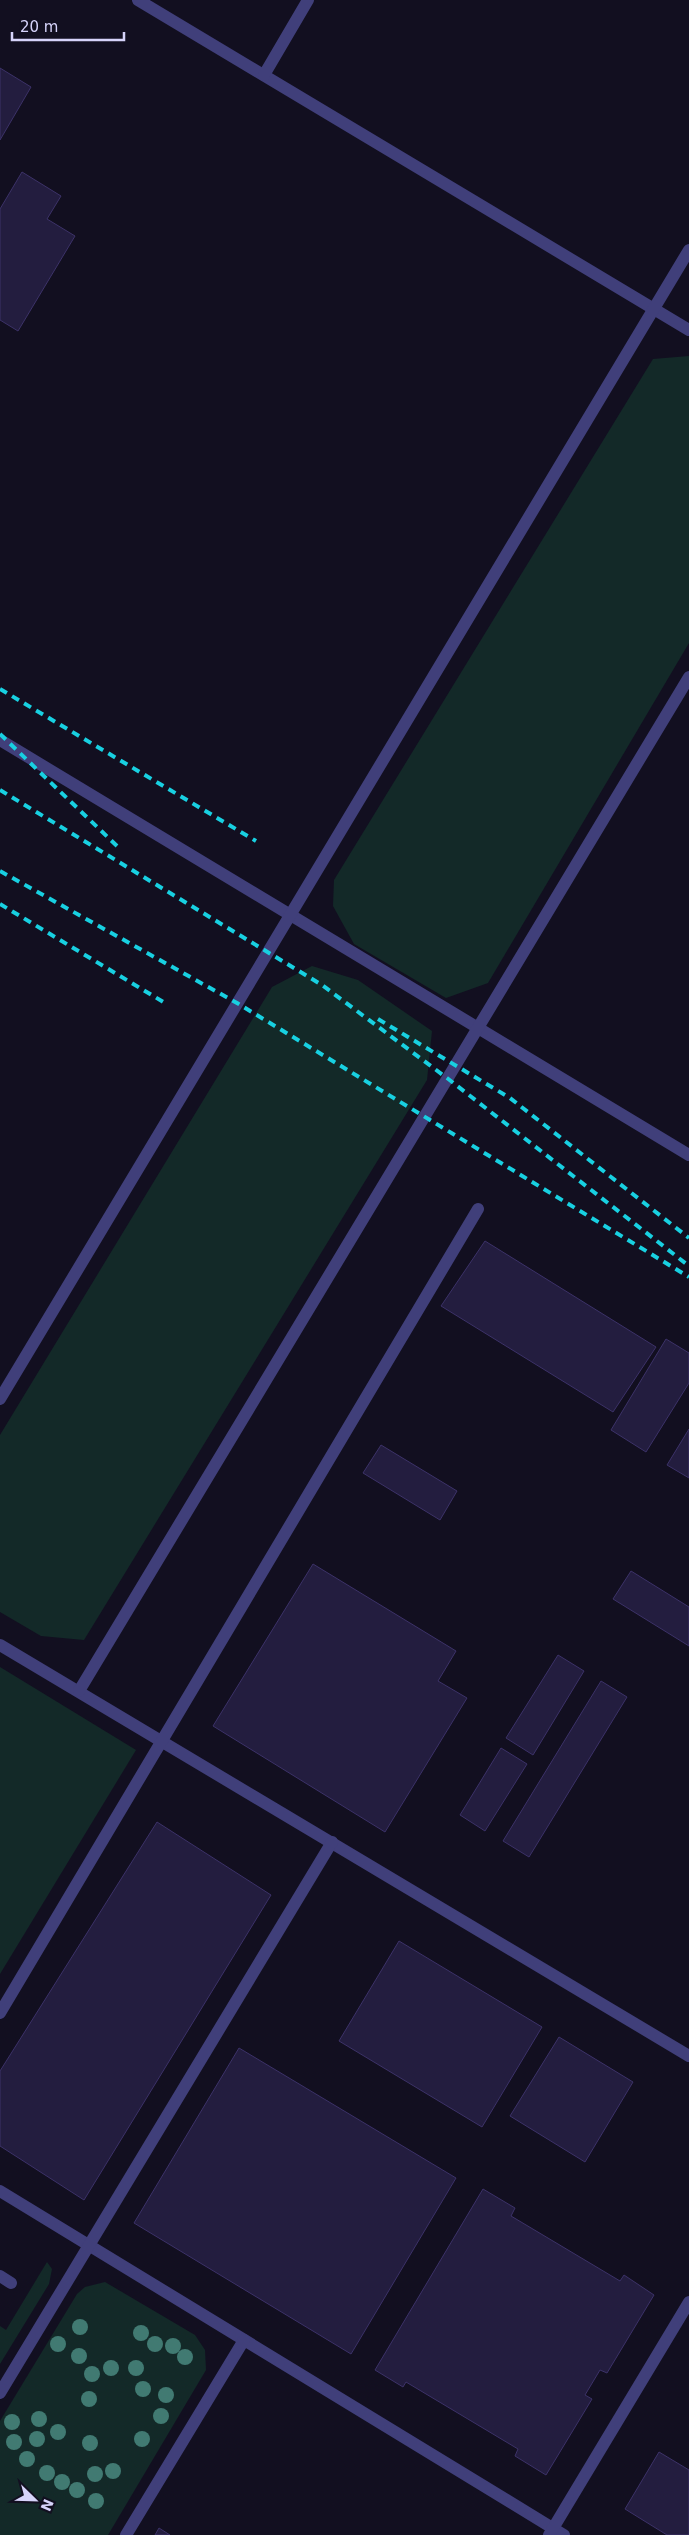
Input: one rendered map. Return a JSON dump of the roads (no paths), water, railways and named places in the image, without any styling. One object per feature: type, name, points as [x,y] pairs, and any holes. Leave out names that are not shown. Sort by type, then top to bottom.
[{"type":"lane","points":[[138,0],[689,330]]},
{"type":"lane","points":[[264,75],[308,0]]},
{"type":"lane","points":[[0,1399],[689,250]]},
{"type":"lane","points":[[79,1691],[689,676]]},
{"type":"lane","points":[[0,740],[689,1155]]},
{"type":"lane","points":[[0,2013],[478,1209]]},
{"type":"lane","points":[[0,1645],[689,2056]]},
{"type":"lane","points":[[0,2393],[332,1842]]},
{"type":"lane","points":[[0,2190],[555,2533],[689,2302]]},
{"type":"lane","points":[[126,2535],[244,2340]]},
{"type":"railway","points":[[0,689],[256,841]]},
{"type":"railway","points":[[0,734],[117,846]]},
{"type":"railway","points":[[0,790],[322,985],[447,1078],[689,1266]]},
{"type":"railway","points":[[0,871],[237,1003],[689,1277]]},
{"type":"railway","points":[[0,904],[165,1003]]},
{"type":"railway","points":[[378,1019],[510,1098],[689,1238]]}]
